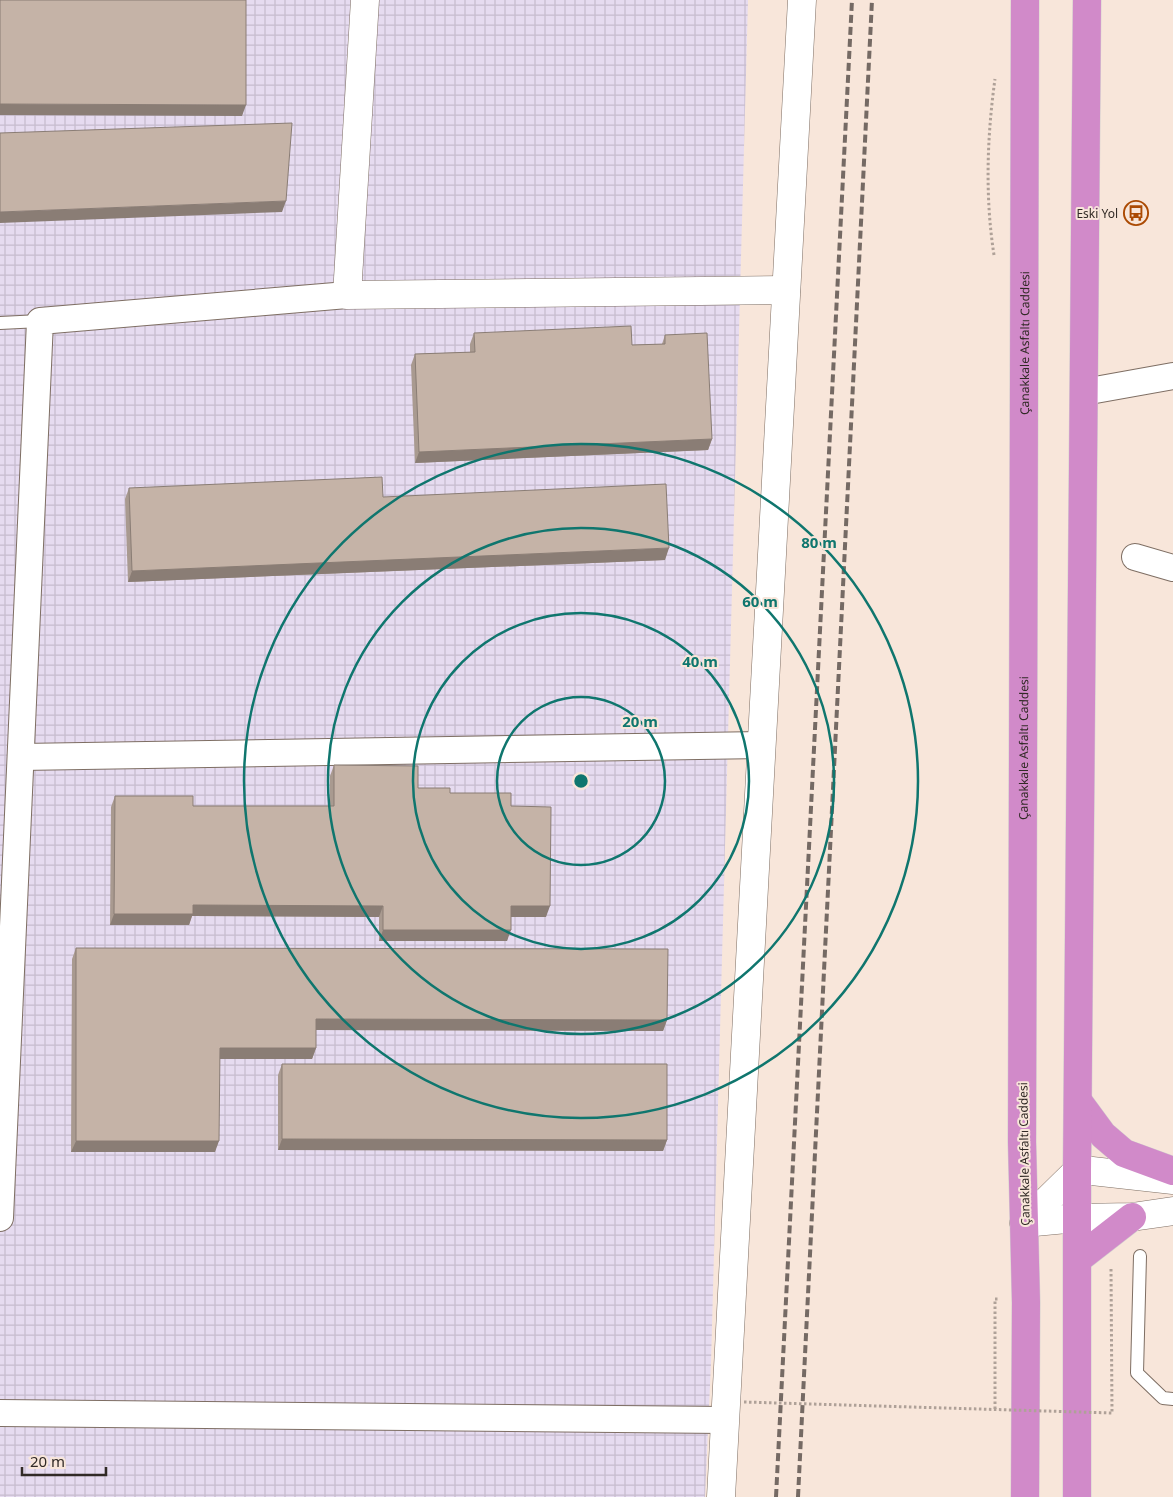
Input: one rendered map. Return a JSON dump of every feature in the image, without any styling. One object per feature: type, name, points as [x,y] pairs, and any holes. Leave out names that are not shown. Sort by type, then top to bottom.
[{"type":"highway","name":"Çanakkale Asfaltı Caddesi","points":[[1025,0],[1022,1142],[1026,1302],[1025,1497]]},
{"type":"highway","points":[[1077,1497],[1078,1101],[1087,0]]},
{"type":"highway","points":[[1078,1101],[1103,1135],[1124,1153],[1173,1171]]},
{"type":"highway","points":[[1078,1259],[1132,1217]]},
{"type":"street","points":[[347,296],[365,0]]},
{"type":"street","points":[[721,1497],[735,1411],[762,745],[802,0]]},
{"type":"street","points":[[0,1218],[40,321],[347,296],[786,290]]},
{"type":"street","points":[[1084,392],[1173,376]]},
{"type":"street","points":[[1135,557],[1173,568]]},
{"type":"street","points":[[21,757],[762,745]]},
{"type":"street","points":[[1024,1223],[1078,1171],[1173,1180]]},
{"type":"street","points":[[1024,1223],[1078,1218],[1132,1217],[1173,1212]]},
{"type":"street","points":[[0,1413],[735,1411]]},
{"type":"lane","points":[[0,323],[40,321]]},
{"type":"lane","points":[[1140,1256],[1137,1374],[1163,1398],[1173,1399]]},
{"type":"path","points":[[735,1411],[995,1409],[1112,1413],[1113,1333],[1110,1233]]},
{"type":"path","points":[[995,1330],[995,1409]]},
{"type":"shaded area","points":[[0,0],[748,0],[711,1363],[705,1497],[0,1497]]},
{"type":"building","points":[[0,0],[246,0],[246,105],[0,104]]},
{"type":"building","points":[[292,123],[286,201],[0,212],[0,133]]},
{"type":"building","points":[[631,326],[632,345],[665,344],[665,335],[707,333],[712,439],[419,452],[415,354],[475,352],[474,333]]},
{"type":"building","points":[[382,477],[383,497],[666,484],[669,548],[132,571],[129,488]]},
{"type":"building","points":[[334,765],[418,766],[418,788],[450,788],[450,793],[511,793],[511,806],[551,807],[550,906],[511,906],[511,930],[383,930],[383,906],[193,905],[193,914],[114,914],[115,796],[193,796],[193,806],[334,806]]},
{"type":"building","points":[[76,948],[668,949],[667,1020],[316,1019],[316,1048],[220,1048],[219,1141],[76,1141]]},
{"type":"building","points":[[282,1064],[667,1064],[667,1140],[282,1139]]},
{"type":"railway","points":[[776,1497],[852,0]]},
{"type":"railway","points":[[798,1497],[872,0]]},
{"type":"place","name":"Eski Yol","points":[[1136,213]]}]
